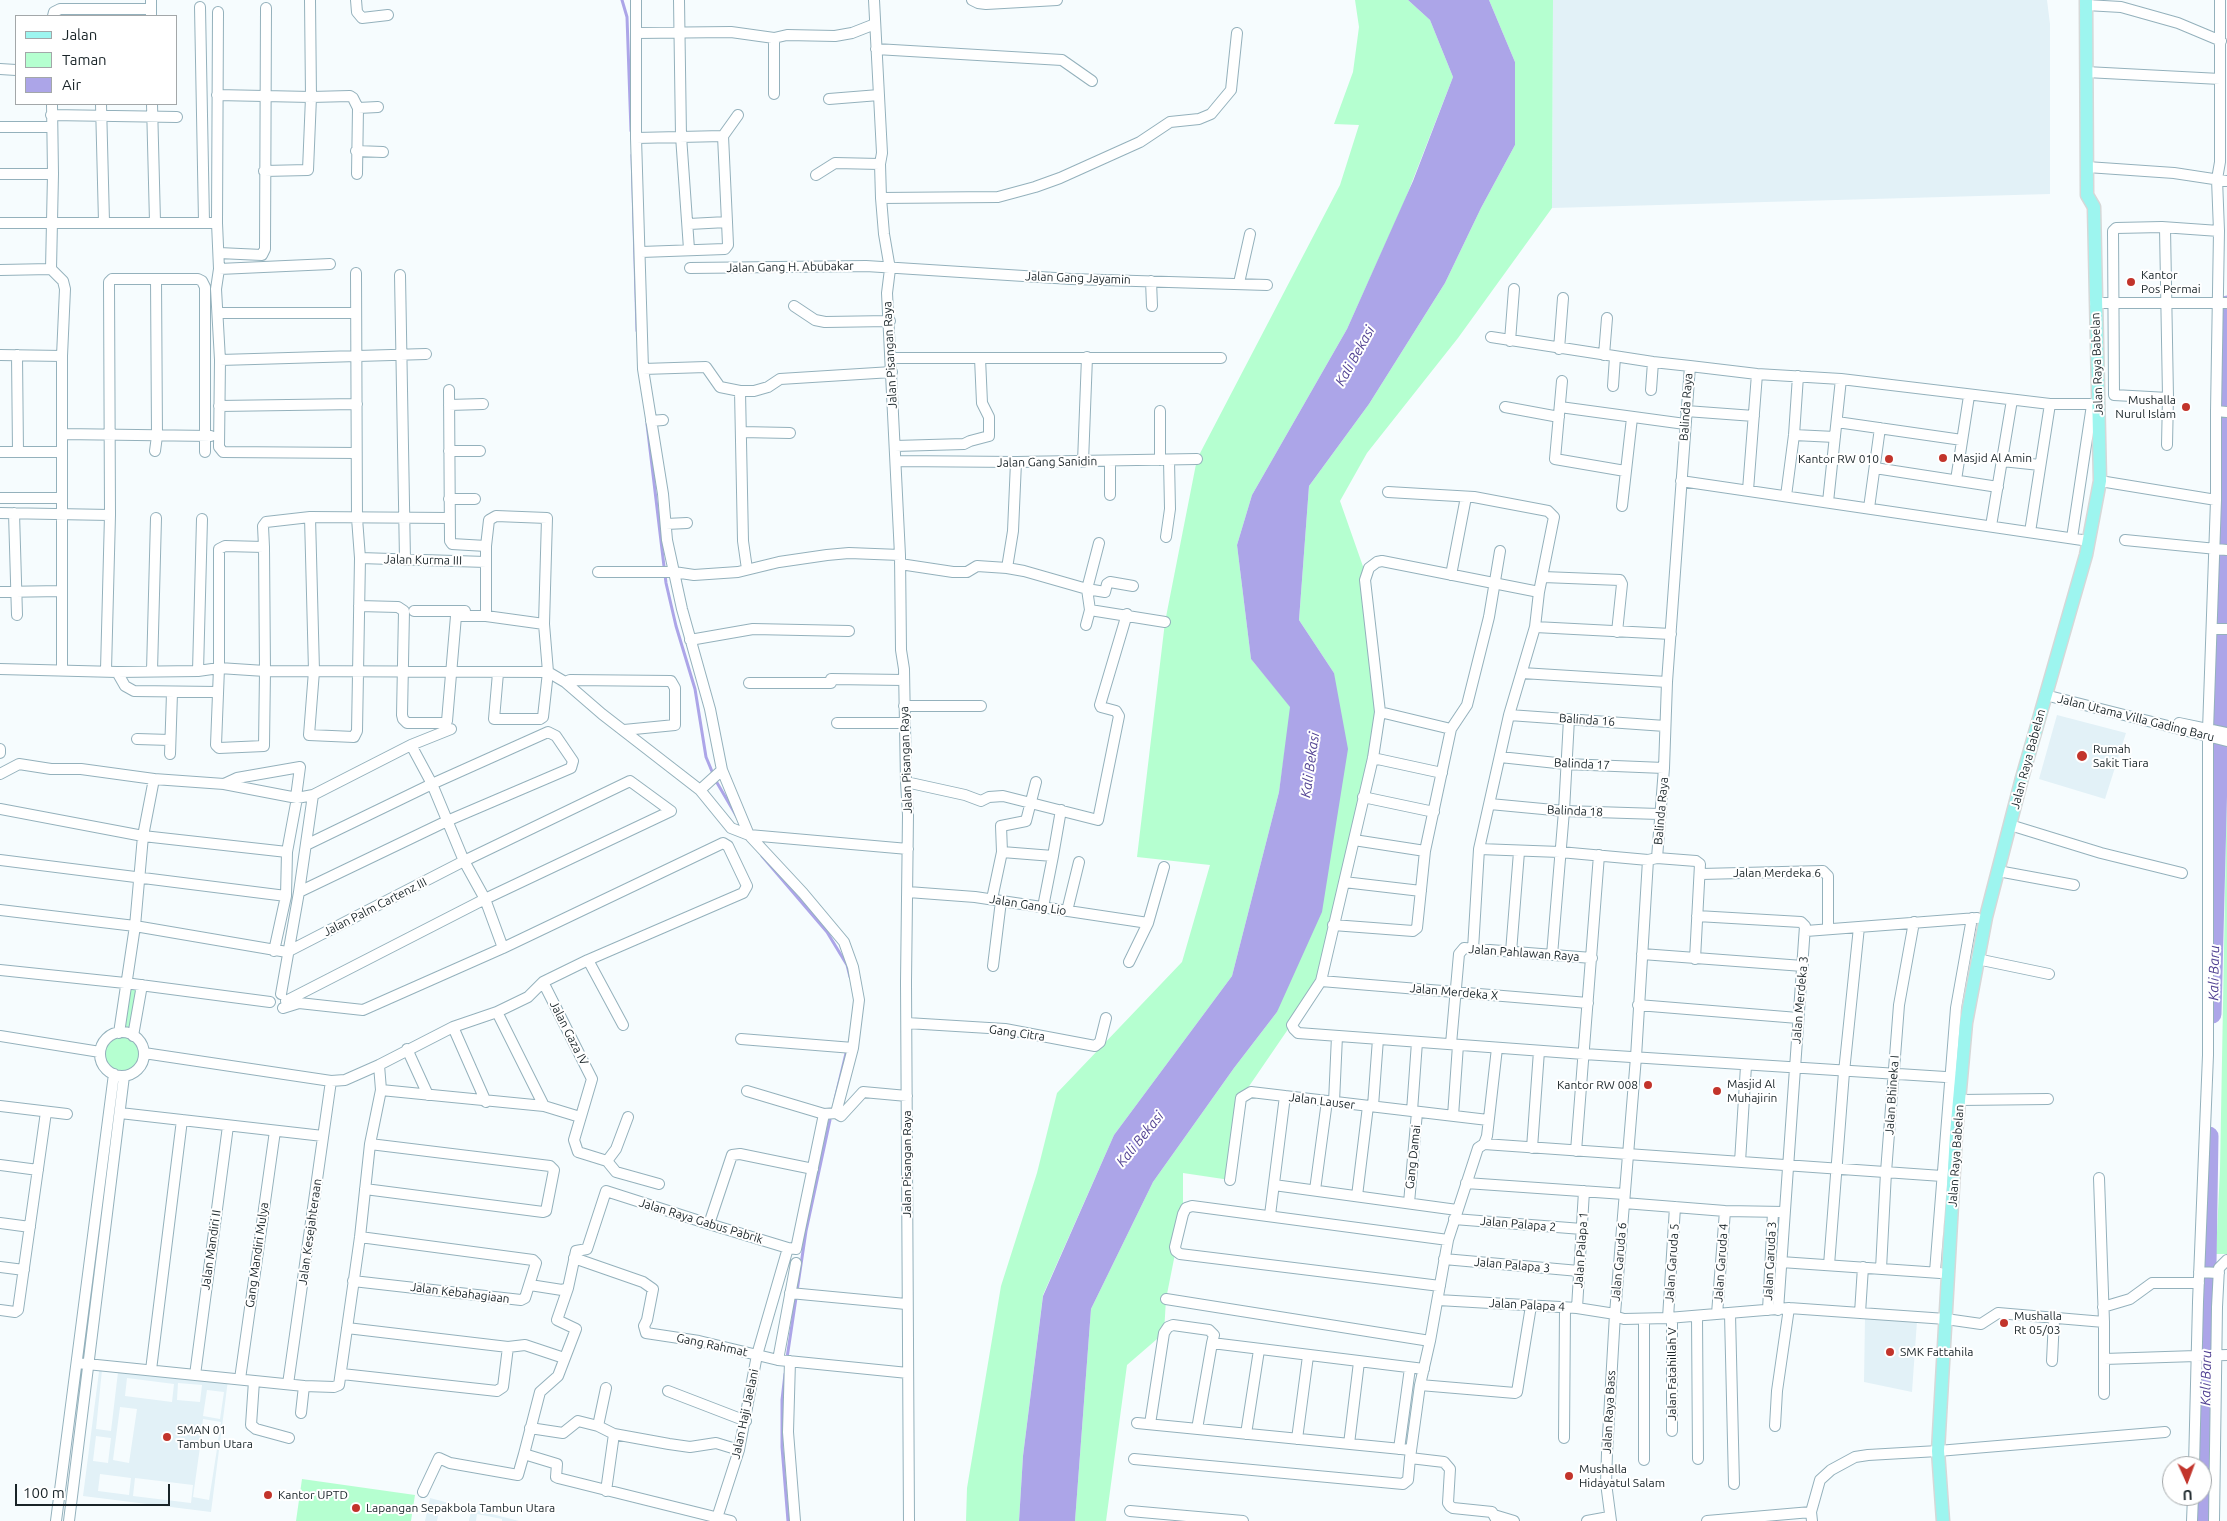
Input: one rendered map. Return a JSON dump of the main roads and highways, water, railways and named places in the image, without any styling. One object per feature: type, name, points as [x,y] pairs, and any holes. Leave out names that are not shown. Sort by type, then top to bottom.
[{"type":"main road","name":"Jalan Raya Babelan","points":[[1943,1521],[1938,1451],[1956,1134],[1960,1100],[1956,1079],[1986,917],[2089,541],[2100,481],[2095,405],[2094,207],[2087,195],[2086,2]]},
{"type":"water","name":"Kali Bekasi","points":[[1408,0],[1489,0],[1515,62],[1515,145],[1481,208],[1445,283],[1369,404],[1309,486],[1299,620],[1334,673],[1348,749],[1322,912],[1277,1012],[1234,1068],[1153,1182],[1091,1309],[1075,1521],[1019,1521],[1023,1456],[1043,1296],[1114,1135],[1232,976],[1279,792],[1290,707],[1251,659],[1237,545],[1252,495],[1347,329],[1413,181],[1453,77],[1430,20]]},
{"type":"waterway","points":[[622,0],[627,17],[631,131]]},
{"type":"waterway","points":[[632,155],[637,331]]},
{"type":"waterway","name":"Kali Baru","points":[[2212,1014],[2224,538],[2227,305]]},
{"type":"waterway","points":[[647,424],[666,583],[676,626],[695,689],[706,757],[716,781],[737,817]]},
{"type":"waterway","points":[[762,856],[827,932],[847,965],[850,977]]},
{"type":"waterway","points":[[835,1099],[847,1049]]},
{"type":"waterway","points":[[787,1358],[806,1231],[830,1120]]},
{"type":"waterway","name":"Kali Baru","points":[[2203,1521],[2209,1136]]},
{"type":"waterway","points":[[785,1374],[782,1400],[782,1447],[788,1521]]},
{"type":"place","name":"Kantor Pos Permai","points":[[2131,282]]},
{"type":"place","name":"Mushalla Nurul Islam","points":[[2186,407]]},
{"type":"place","name":"Masjid Al Amin","points":[[1943,458]]},
{"type":"place","name":"Kantor RW 010","points":[[1889,459]]},
{"type":"place","name":"Rumah Sakit Tiara","points":[[2082,756]]},
{"type":"place","name":"Kantor RW 008","points":[[1648,1085]]},
{"type":"place","name":"Masjid Al Muhajirin","points":[[1717,1091]]},
{"type":"place","name":"Mushalla Rt 05/03","points":[[2004,1323]]},
{"type":"place","name":"SMK Fattahila","points":[[1890,1352]]},
{"type":"place","name":"SMAN 01 Tambun Utara","points":[[167,1437]]},
{"type":"place","name":"Mushalla Hidayatul Salam","points":[[1569,1476]]},
{"type":"place","name":"Kantor UPTD","points":[[268,1495]]},
{"type":"place","name":"Lapangan Sepakbola Tambun Utara","points":[[356,1508]]}]
